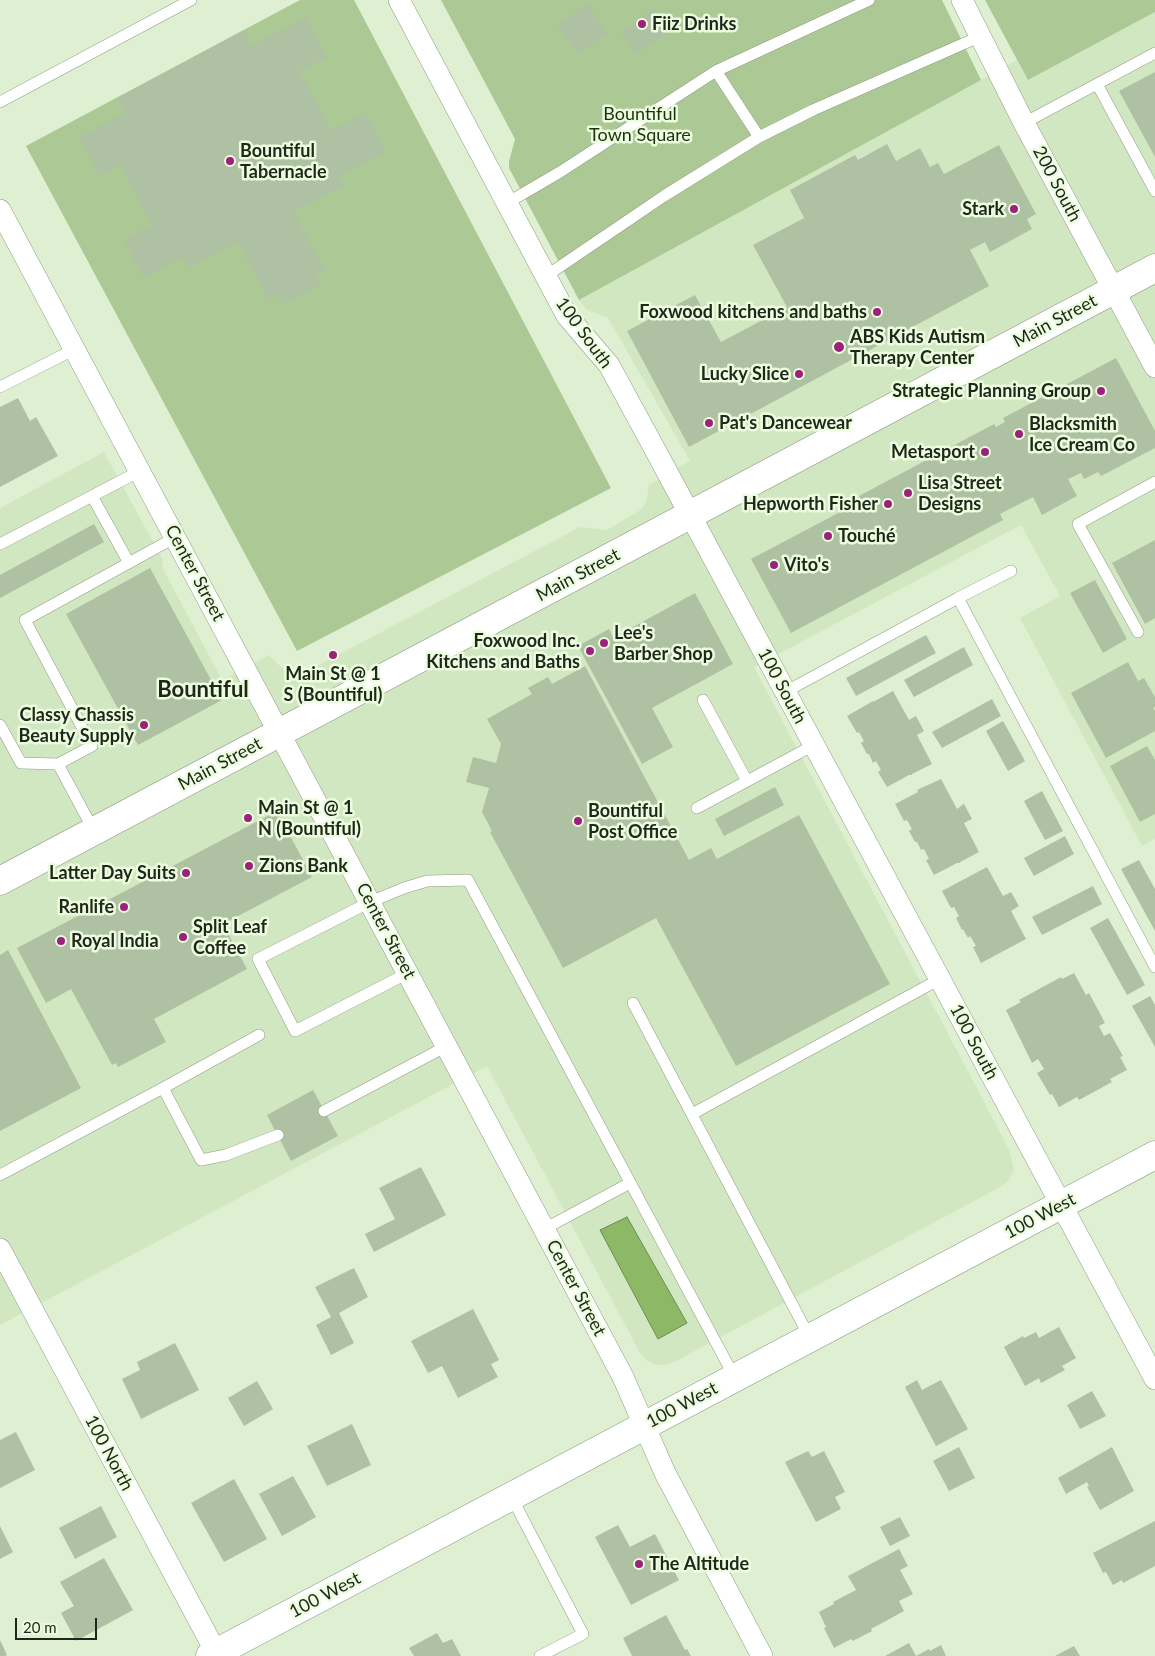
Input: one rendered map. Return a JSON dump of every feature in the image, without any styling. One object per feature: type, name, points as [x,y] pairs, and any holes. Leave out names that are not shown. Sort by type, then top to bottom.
[{"type":"street","name":"100 South","points":[[399,0],[567,316],[609,365],[1155,1378]]},
{"type":"street","name":"200 South","points":[[962,0],[1024,123],[1155,367]]},
{"type":"street","name":"Center Street","points":[[0,210],[623,1378],[665,1473],[762,1656]]},
{"type":"street","name":"Main Street","points":[[0,881],[1155,268]]},
{"type":"street","name":"100 West","points":[[215,1655],[1155,1155]]},
{"type":"street","name":"100 North","points":[[0,1249],[215,1655]]},
{"type":"lane","points":[[0,102],[191,0]]},
{"type":"lane","points":[[507,203],[560,172],[716,71],[869,0]]},
{"type":"lane","points":[[546,276],[606,234],[759,137],[813,110],[981,36]]},
{"type":"lane","points":[[1024,123],[1155,53]]},
{"type":"lane","points":[[716,71],[759,137]]},
{"type":"lane","points":[[1097,84],[1155,192]]},
{"type":"lane","points":[[0,387],[75,349]]},
{"type":"lane","points":[[0,544],[140,471]]},
{"type":"lane","points":[[1138,632],[1078,524],[1155,482]]},
{"type":"lane","points":[[92,496],[129,563]]},
{"type":"lane","points":[[0,725],[21,764],[58,764],[92,746],[25,620],[176,537]]},
{"type":"lane","points":[[785,692],[1011,571]]},
{"type":"lane","points":[[958,598],[1155,967]]},
{"type":"lane","points":[[703,700],[747,781]]},
{"type":"lane","points":[[697,808],[814,745]]},
{"type":"lane","points":[[58,764],[94,831]]},
{"type":"lane","points":[[408,973],[295,1031],[258,959],[370,902],[404,888],[427,881],[468,880],[735,1378]]},
{"type":"lane","points":[[692,1114],[940,979]]},
{"type":"lane","points":[[633,1003],[810,1338]]},
{"type":"lane","points":[[0,1175],[259,1035]]},
{"type":"lane","points":[[324,1110],[447,1046]]},
{"type":"lane","points":[[163,1088],[201,1160],[226,1155],[278,1135]]},
{"type":"lane","points":[[544,1229],[630,1183]]},
{"type":"lane","points":[[511,1496],[583,1634],[540,1656]]},
{"type":"shaded area","points":[[1155,12],[1155,839],[1142,846],[1020,618],[1060,596],[1021,525],[754,667],[1009,1149],[1014,1169],[1009,1180],[1002,1186],[676,1361],[664,1365],[656,1365],[646,1360],[640,1353],[487,1066],[0,1325],[0,508],[104,452],[163,560],[162,567],[222,680],[269,655],[288,674],[302,674],[580,527],[607,530],[639,511],[646,503],[649,485],[690,461],[608,318],[587,310],[579,300],[1017,60],[1028,80]]},
{"type":"shaded area","points":[[627,1217],[687,1323],[658,1339],[600,1230]]},
{"type":"green space","points":[[300,0],[354,0],[611,488],[297,651],[26,146]]},
{"type":"green space","name":"Bountiful Town Square","points":[[441,0],[942,0],[981,80],[579,300],[509,168],[515,139]]},
{"type":"green space","points":[[985,0],[1155,0],[1155,12],[1028,80]]},
{"type":"building","points":[[587,4],[608,33],[578,54],[557,25]]},
{"type":"building","points":[[652,10],[668,32],[637,54],[621,32]]},
{"type":"building","name":"Bountiful Tabernacle","points":[[306,17],[327,57],[299,71],[331,131],[365,112],[386,151],[339,176],[344,186],[293,211],[325,271],[316,275],[321,285],[283,304],[279,295],[269,300],[238,242],[189,268],[183,257],[144,278],[124,240],[152,225],[120,165],[100,176],[79,137],[125,113],[117,98],[244,30],[252,46]]},
{"type":"building","points":[[1155,72],[1155,157],[1119,91]]},
{"type":"building","points":[[887,144],[896,161],[920,148],[930,167],[938,163],[944,174],[999,145],[1036,214],[1027,219],[1032,229],[990,252],[985,242],[970,250],[989,286],[689,447],[627,331],[695,295],[721,342],[787,307],[753,245],[804,218],[790,190],[855,155],[858,160]]},
{"type":"building","points":[[1116,358],[1155,431],[1155,448],[1101,476],[1098,472],[1084,479],[1081,473],[1068,479],[1077,496],[1042,515],[1033,497],[1000,514],[1003,520],[791,633],[751,559],[861,501],[859,496],[994,424],[996,427],[1005,422],[1003,418]]},
{"type":"building","points":[[18,398],[30,421],[36,417],[58,456],[0,487],[0,407]]},
{"type":"building","points":[[94,524],[104,542],[0,598],[0,575]]},
{"type":"building","points":[[1155,540],[1155,618],[1145,624],[1112,563]]},
{"type":"building","points":[[150,568],[222,700],[138,745],[66,614]]},
{"type":"building","points":[[1095,580],[1127,639],[1103,653],[1070,593]]},
{"type":"building","points":[[695,593],[733,664],[652,708],[673,747],[642,764],[578,646],[609,629],[613,638]]},
{"type":"building","points":[[926,635],[936,653],[856,696],[846,678]]},
{"type":"building","points":[[964,647],[973,665],[914,697],[904,680]]},
{"type":"building","points":[[1128,662],[1138,681],[1144,678],[1155,697],[1155,707],[1153,708],[1155,711],[1155,731],[1106,758],[1071,693]]},
{"type":"building","points":[[585,666],[689,860],[711,848],[717,859],[799,815],[890,984],[736,1066],[656,918],[563,968],[490,832],[492,831],[482,812],[489,788],[466,782],[473,757],[496,763],[501,744],[487,719],[532,694],[528,688],[548,677],[552,684]]},
{"type":"building","points":[[893,691],[909,720],[916,716],[924,731],[917,735],[932,764],[887,787],[878,772],[881,770],[876,761],[873,763],[869,754],[867,754],[861,743],[864,741],[847,716]]},
{"type":"building","points":[[992,699],[1001,716],[942,748],[932,732]]},
{"type":"building","points":[[1003,721],[1025,761],[1008,771],[986,731]]},
{"type":"building","points":[[1147,746],[1155,760],[1155,814],[1140,822],[1110,766]]},
{"type":"building","points":[[941,779],[957,809],[964,804],[972,819],[964,823],[979,852],[934,875],[926,860],[929,859],[924,849],[921,850],[917,842],[915,842],[909,831],[912,829],[907,820],[904,821],[895,804],[918,792],[917,790]]},
{"type":"building","points":[[775,787],[784,805],[724,836],[715,819]]},
{"type":"building","points":[[1042,791],[1063,831],[1045,840],[1024,801]]},
{"type":"building","points":[[277,811],[312,877],[223,924],[247,969],[154,1019],[166,1042],[118,1067],[116,1063],[112,1065],[71,989],[46,1003],[17,948]]},
{"type":"building","points":[[1065,836],[1074,854],[1034,876],[1024,858]]},
{"type":"building","points":[[1139,860],[1155,889],[1155,931],[1121,869]]},
{"type":"building","points":[[987,867],[1003,896],[1011,892],[1019,906],[1011,911],[1026,939],[981,963],[973,947],[976,946],[970,936],[968,938],[962,930],[956,918],[959,916],[954,907],[951,908],[942,891]]},
{"type":"building","points":[[1093,886],[1102,904],[1042,935],[1032,917]]},
{"type":"building","points":[[1108,918],[1145,985],[1127,995],[1090,928]]},
{"type":"building","points":[[8,950],[81,1088],[0,1131],[0,955]]},
{"type":"building","points":[[1074,973],[1086,995],[1089,993],[1105,1023],[1099,1026],[1104,1036],[1110,1033],[1123,1056],[1120,1057],[1127,1070],[1110,1079],[1112,1082],[1079,1100],[1077,1097],[1059,1107],[1037,1073],[1044,1069],[1038,1059],[1032,1063],[1006,1010],[1021,1002],[1019,1000],[1061,977],[1062,979]]},
{"type":"building","points":[[1150,996],[1155,1005],[1155,1047],[1132,1006]]},
{"type":"building","points":[[313,1090],[338,1136],[291,1161],[267,1115]]},
{"type":"building","points":[[421,1167],[446,1215],[374,1252],[365,1234],[395,1219],[379,1188]]},
{"type":"building","points":[[354,1268],[368,1297],[339,1313],[354,1343],[331,1355],[316,1325],[331,1317],[315,1287]]},
{"type":"building","points":[[473,1309],[499,1360],[491,1364],[498,1377],[458,1398],[442,1366],[428,1373],[411,1341]]},
{"type":"building","points":[[1059,1327],[1076,1358],[1062,1366],[1065,1370],[1041,1383],[1039,1378],[1025,1386],[1004,1347],[1023,1336],[1024,1338],[1036,1332],[1039,1338]]},
{"type":"building","points":[[175,1343],[199,1390],[141,1419],[122,1379],[140,1370],[137,1362]]},
{"type":"building","points":[[917,1380],[922,1390],[941,1380],[968,1429],[936,1446],[905,1387]]},
{"type":"building","points":[[257,1381],[273,1409],[244,1426],[228,1398]]},
{"type":"building","points":[[1092,1391],[1106,1416],[1080,1429],[1067,1405]]},
{"type":"building","points":[[352,1424],[371,1465],[327,1486],[307,1446]]},
{"type":"building","points":[[16,1432],[35,1470],[0,1488],[0,1440]]},
{"type":"building","points":[[959,1447],[975,1478],[949,1491],[933,1461]]},
{"type":"building","points":[[1112,1447],[1134,1491],[1100,1510],[1087,1487],[1089,1486],[1087,1482],[1066,1494],[1058,1478]]},
{"type":"building","points":[[808,1451],[812,1457],[824,1451],[845,1492],[835,1497],[841,1509],[816,1522],[785,1462]]},
{"type":"building","points":[[293,1476],[316,1517],[282,1536],[259,1494]]},
{"type":"building","points":[[234,1479],[267,1539],[224,1562],[191,1503]]},
{"type":"building","points":[[101,1506],[117,1537],[75,1559],[59,1528]]},
{"type":"building","points":[[900,1517],[910,1536],[890,1546],[880,1527]]},
{"type":"building","points":[[1155,1521],[1155,1566],[1123,1583],[1122,1580],[1113,1585],[1106,1572],[1103,1573],[1093,1553]]},
{"type":"building","name":"The Altitude","points":[[618,1525],[630,1547],[655,1534],[679,1580],[631,1605],[595,1537]]},
{"type":"building","points":[[0,1526],[13,1552],[0,1559]]},
{"type":"building","points":[[899,1549],[908,1566],[900,1570],[913,1594],[899,1601],[904,1611],[871,1629],[872,1631],[834,1648],[824,1628],[826,1627],[819,1612],[856,1590],[848,1576]]},
{"type":"building","points":[[104,1558],[133,1610],[76,1641],[61,1613],[74,1606],[60,1582]]},
{"type":"building","points":[[666,1615],[685,1650],[687,1649],[691,1656],[632,1656],[623,1638]]},
{"type":"building","points":[[437,1633],[443,1643],[452,1639],[461,1656],[414,1656],[409,1648]]},
{"type":"building","points":[[0,1640],[7,1655],[5,1656],[0,1656]]},
{"type":"building","points":[[909,1643],[916,1656],[885,1656]]},
{"type":"building","points":[[941,1645],[946,1656],[916,1656],[929,1649],[930,1651]]},
{"type":"building","points":[[1074,1646],[1080,1656],[1055,1656]]},
{"type":"place","name":"Fiiz Drinks","points":[[642,24]]},
{"type":"place","name":"Bountiful Tabernacle","points":[[230,161]]},
{"type":"place","name":"Stark","points":[[1014,209]]},
{"type":"place","name":"Foxwood kitchens and baths","points":[[877,312]]},
{"type":"place","name":"ABS Kids Autism Therapy Center","points":[[839,347]]},
{"type":"place","name":"Lucky Slice","points":[[799,374]]},
{"type":"place","name":"Strategic Planning Group","points":[[1101,391]]},
{"type":"place","name":"Pat's Dancewear","points":[[709,423]]},
{"type":"place","name":"Blacksmith Ice Cream Co","points":[[1019,434]]},
{"type":"place","name":"Metasport","points":[[985,452]]},
{"type":"place","name":"Lisa Street Designs","points":[[908,493]]},
{"type":"place","name":"Hepworth Fisher","points":[[888,504]]},
{"type":"place","name":"Touché","points":[[828,536]]},
{"type":"place","name":"Vito's","points":[[774,565]]},
{"type":"place","name":"Lee's Barber Shop","points":[[604,643]]},
{"type":"place","name":"Foxwood Inc. Kitchens and Baths","points":[[590,651]]},
{"type":"place","name":"Main St @ 1 S (Bountiful)","points":[[333,655]]},
{"type":"place","name":"Classy Chassis Beauty Supply","points":[[144,725]]},
{"type":"place","name":"Main St @ 1 N (Bountiful)","points":[[248,818]]},
{"type":"place","name":"Bountiful Post Office","points":[[578,821]]},
{"type":"place","name":"Zions Bank","points":[[249,866]]},
{"type":"place","name":"Latter Day Suits","points":[[186,873]]},
{"type":"place","name":"Ranlife","points":[[124,907]]},
{"type":"place","name":"Split Leaf Coffee","points":[[183,937]]},
{"type":"place","name":"Royal India","points":[[61,941]]},
{"type":"place","name":"The Altitude","points":[[639,1564]]},
{"type":"district","name":"Bountiful","points":[[203,690]]}]
